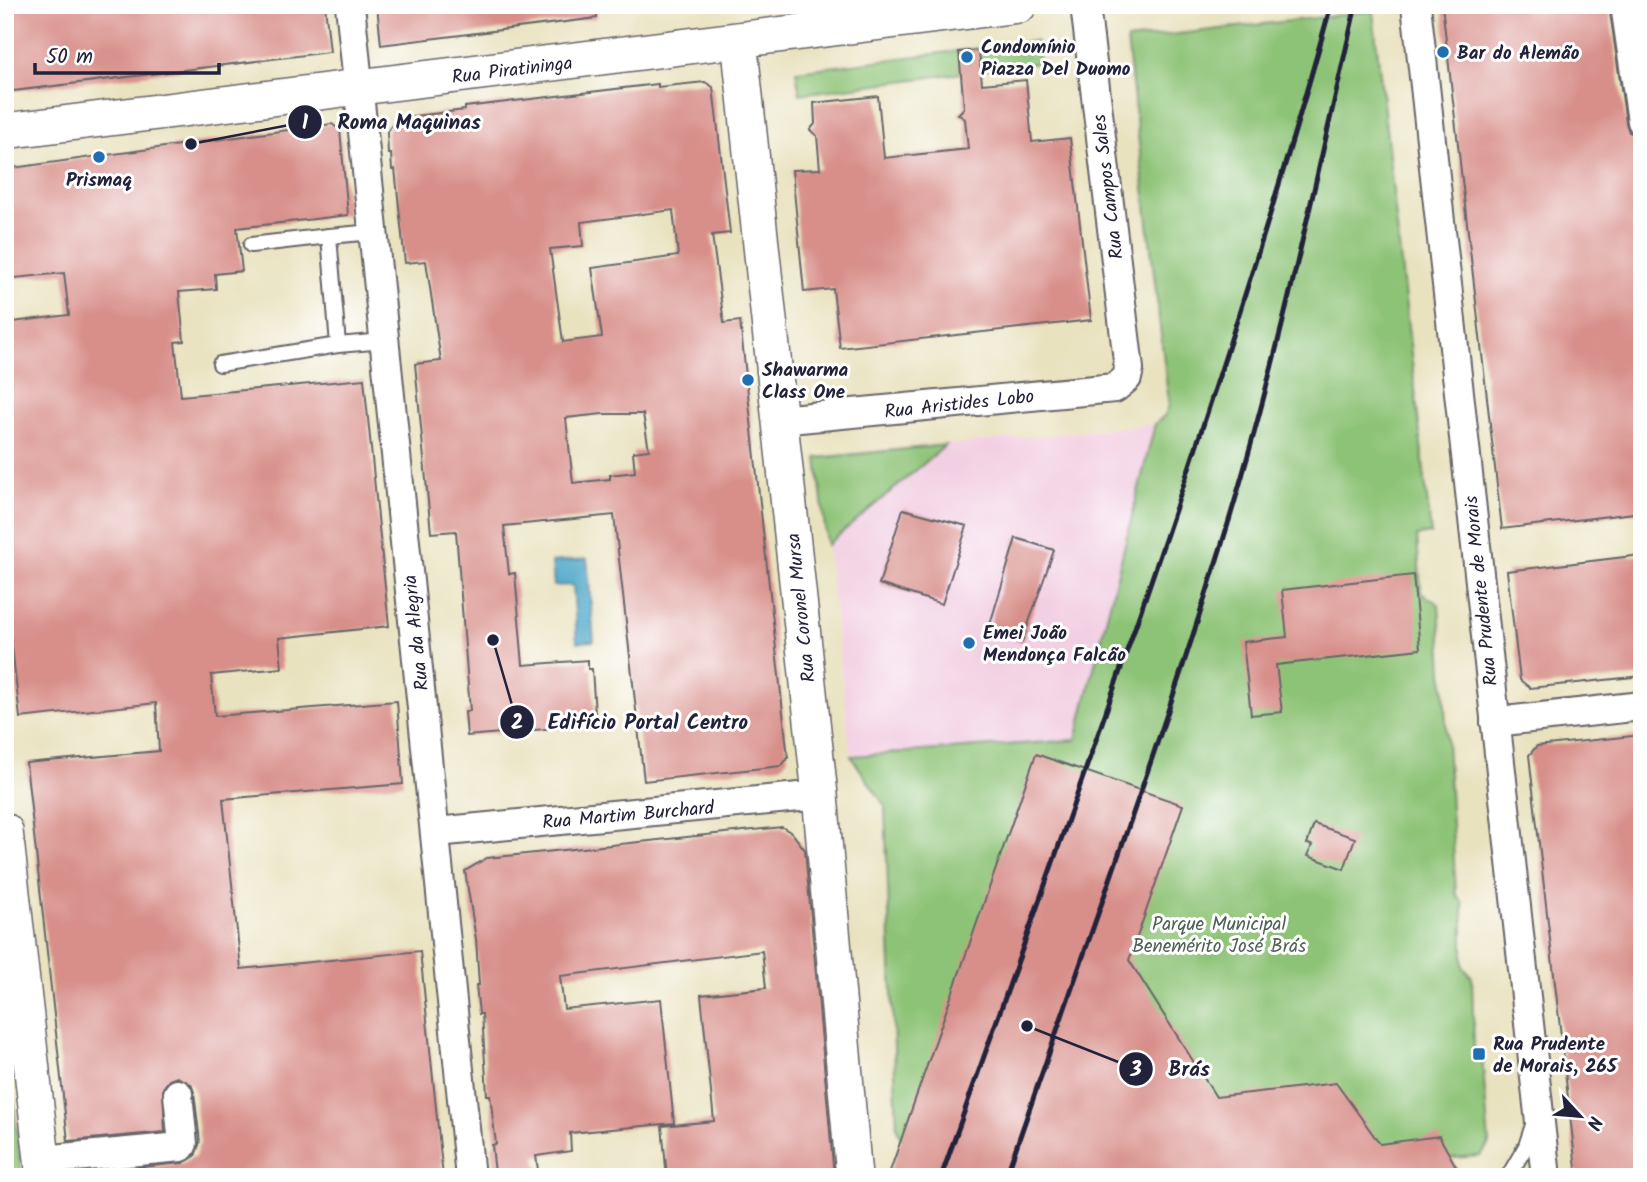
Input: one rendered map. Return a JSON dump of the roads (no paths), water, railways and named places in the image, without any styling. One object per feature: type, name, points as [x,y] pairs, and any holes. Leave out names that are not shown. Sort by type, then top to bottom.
[{"type":"street","name":"Rua da Alegria","points":[[350,5],[470,1177]]},
{"type":"street","name":"Rua Piratininga","points":[[5,131],[358,90],[1018,5]]},
{"type":"street","name":"Rua Campos Sales","points":[[1085,5],[1129,369]]},
{"type":"street","name":"Rua Prudente de Morais","points":[[1416,5],[1546,1177]]},
{"type":"street","points":[[1625,5],[1642,121]]},
{"type":"street","name":"Rua Coronel Mursa","points":[[739,40],[820,795],[854,1177]]},
{"type":"street","name":"Rua Aristides Lobo","points":[[779,420],[1115,388],[1127,379],[1129,369]]},
{"type":"street","points":[[1495,722],[1642,706]]},
{"type":"street","name":"Rua Martim Burchard","points":[[436,832],[820,795]]},
{"type":"street","points":[[5,831],[43,1168],[181,1147],[183,1144],[178,1094]]},
{"type":"lane","points":[[251,245],[373,232]]},
{"type":"lane","points":[[329,236],[338,345]]},
{"type":"lane","points":[[220,364],[338,345],[384,341]]},
{"type":"lane","points":[[1508,1177],[1526,1146],[1538,1110]]},
{"type":"water","points":[[587,559],[594,641],[577,642],[573,585],[554,586],[552,562]]},
{"type":"railway","points":[[941,1177],[1196,448],[1243,301],[1331,5]]},
{"type":"railway","points":[[1006,1177],[1145,778],[1224,537],[1279,339],[1356,5]]},
{"type":"place","name":"Bar do Alemão","points":[[1443,52]]},
{"type":"place","name":"Condomínio Piazza Del Duomo","points":[[967,57]]},
{"type":"place","name":"Roma Maquinas","points":[[191,144]]},
{"type":"place","name":"Prismaq","points":[[99,157]]},
{"type":"place","name":"Shawarma Class One","points":[[748,380]]},
{"type":"place","name":"Edifício Portal Centro","points":[[493,640]]},
{"type":"place","name":"Emei João Mendonça Falcão","points":[[969,643]]},
{"type":"place","name":"Brás","points":[[1027,1026]]},
{"type":"place","name":"Rua Prudente de Morais, 265","points":[[1479,1054]]},
{"type":"park label","name":"Parque Municipal Benemérito José Brás","points":[[1219,934]]}]
